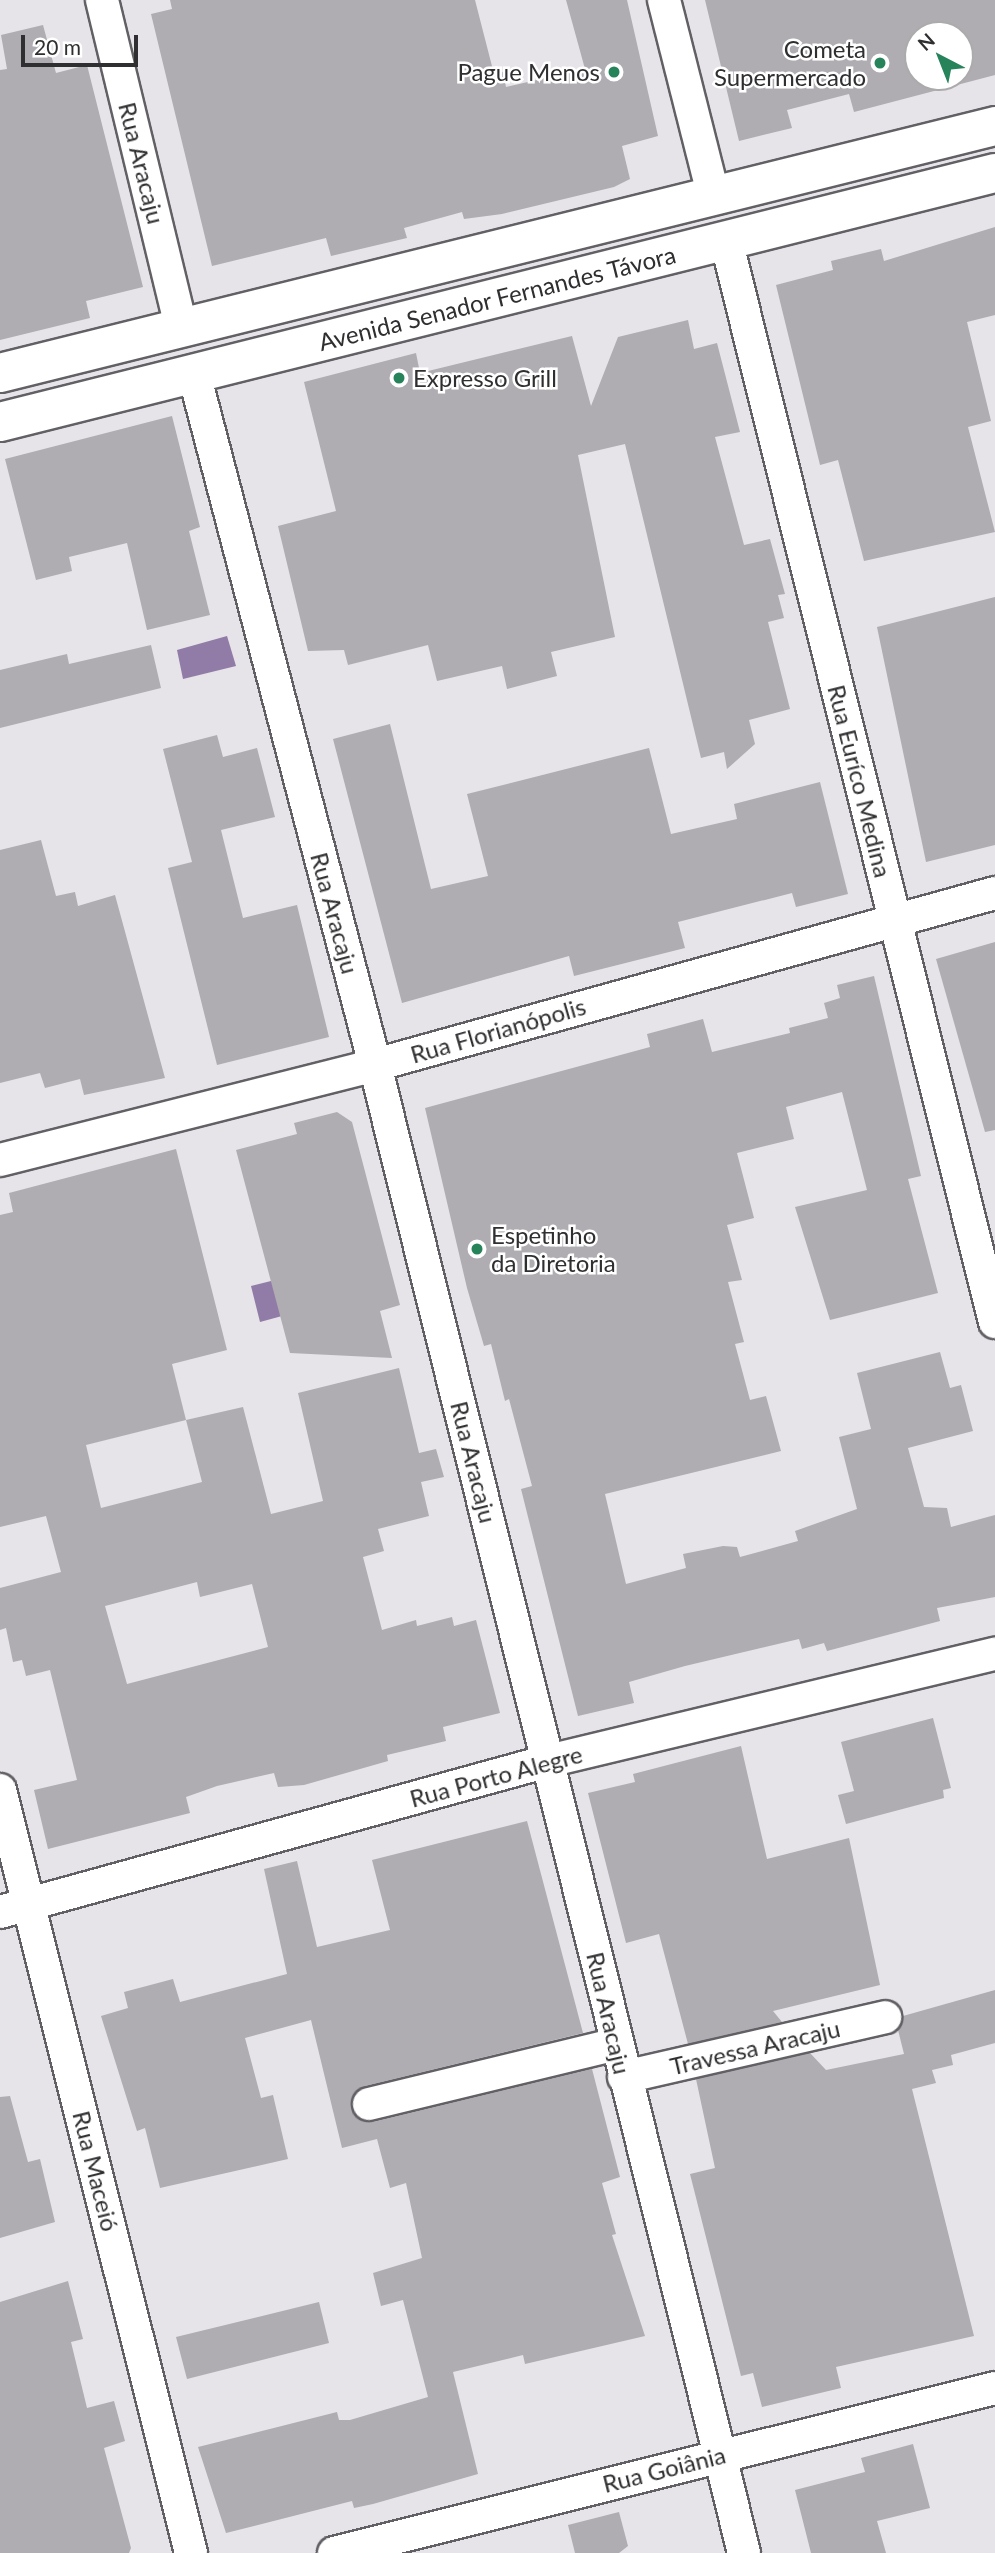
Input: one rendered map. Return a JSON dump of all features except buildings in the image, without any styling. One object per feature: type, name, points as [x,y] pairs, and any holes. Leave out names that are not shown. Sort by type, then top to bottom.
[{"type":"main road","name":"Avenida Senador Fernandes Távora","points":[[0,373],[995,126]]},
{"type":"main road","name":"Avenida Senador Fernandes Távora","points":[[0,422],[995,173]]},
{"type":"street","name":"Rua Aracaju","points":[[102,0],[181,327]]},
{"type":"street","points":[[664,0],[714,197]]},
{"type":"street","name":"Rua Euríco Medina","points":[[726,240],[995,1322]]},
{"type":"street","name":"Rua Aracaju","points":[[194,374],[375,1065],[744,2553]]},
{"type":"street","name":"Rua Florianópolis","points":[[0,1160],[375,1065],[995,893]]},
{"type":"street","name":"Rua Porto Alegre","points":[[15,1908],[548,1761],[995,1654]]},
{"type":"street","name":"Rua Maceió","points":[[0,1790],[15,1908],[191,2553]]},
{"type":"street","name":"Travessa Aracaju","points":[[624,2077],[885,2017]]},
{"type":"street","points":[[369,2104],[617,2044]]},
{"type":"street","name":"Rua Goiânia","points":[[334,2553],[719,2454],[995,2388]]},
{"type":"shaded area","points":[[227,636],[236,666],[183,679],[177,650]]},
{"type":"shaded area","points":[[275,1280],[282,1316],[260,1322],[251,1286]]},
{"type":"place","name":"Cometa Supermercado","points":[[880,63]]},
{"type":"place","name":"Pague Menos","points":[[614,72]]},
{"type":"place","name":"Expresso Grill","points":[[399,378]]},
{"type":"place","name":"Espetinho da Diretoria","points":[[477,1249]]}]
